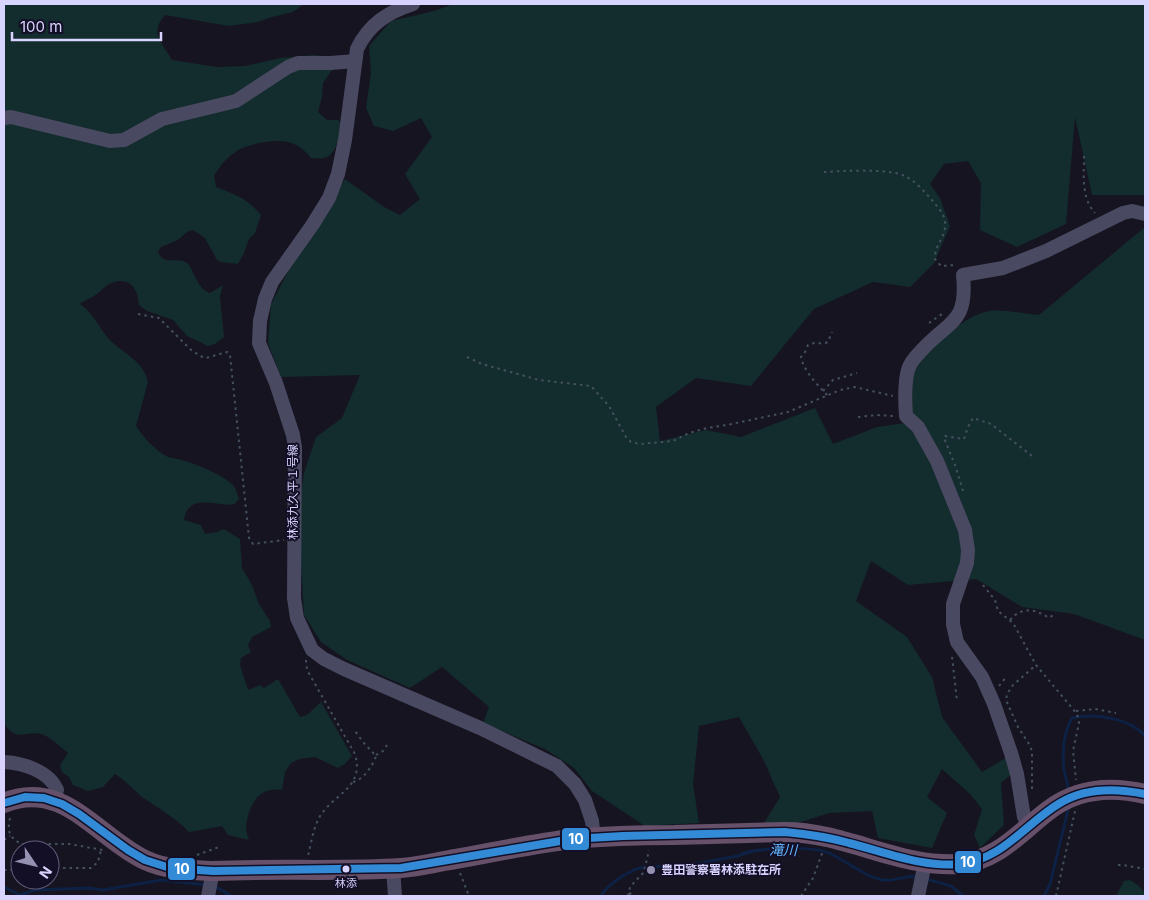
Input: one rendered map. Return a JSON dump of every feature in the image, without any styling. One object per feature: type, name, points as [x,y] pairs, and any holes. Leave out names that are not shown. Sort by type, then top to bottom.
[{"type":"highway","points":[[9,801],[34,797],[54,800],[76,811],[107,845],[131,852],[154,864],[190,870],[210,886],[306,870],[400,868],[572,839],[647,835],[788,832],[826,836],[866,849],[925,863],[947,864],[975,861],[995,853],[1030,827],[1048,810],[1072,798],[1105,789],[1124,789],[1145,794]]},
{"type":"street","name":"林添九久平１号線","points":[[312,650],[297,618],[294,598],[293,435],[276,383],[259,343],[260,321],[264,298],[272,282],[329,198],[338,174],[345,140],[355,61],[360,42],[383,17],[396,9],[412,4]]},
{"type":"street","points":[[4,118],[11,117],[110,142],[124,140],[162,119],[236,101],[298,63],[355,61]]},
{"type":"street","points":[[1030,827],[1024,817],[1012,753],[994,704],[982,677],[957,642],[953,624],[953,604],[967,563],[968,550],[965,530],[937,460],[918,427],[906,416],[906,378],[912,361],[930,341],[954,322],[960,314],[965,292],[963,275],[1003,268],[1046,251],[1124,213],[1132,211],[1145,214]]},
{"type":"street","points":[[312,650],[324,659],[352,673],[480,728],[557,766],[574,784],[585,800],[592,821],[594,838]]},
{"type":"street","points":[[4,762],[18,763],[29,767],[52,781],[57,790],[54,800]]},
{"type":"street","points":[[918,896],[925,863]]},
{"type":"street","points":[[393,868],[395,896]]},
{"type":"path","points":[[1084,156],[1084,189],[1087,200],[1093,212],[1104,223]]},
{"type":"path","points":[[824,172],[873,171],[901,175],[911,180],[925,192],[944,218],[945,226],[936,250],[935,259],[942,266],[959,266],[963,275]]},
{"type":"path","points":[[138,314],[159,318],[190,349],[200,356],[206,358],[227,352],[230,355],[250,538],[253,544],[285,540],[294,541]]},
{"type":"path","points":[[827,395],[803,366],[801,357],[808,344],[816,342],[824,344],[828,342],[832,332]]},
{"type":"path","points":[[467,357],[482,364],[538,380],[592,386],[609,406],[626,437],[631,442],[640,444],[673,441],[689,433],[707,428],[788,412],[840,390],[856,386],[880,394],[905,398]]},
{"type":"path","points":[[823,391],[833,380],[857,373]]},
{"type":"path","points":[[858,417],[876,415],[906,416]]},
{"type":"path","points":[[959,512],[964,494],[944,438],[946,436],[964,439],[973,418],[991,424],[1032,456]]},
{"type":"path","points":[[983,585],[995,600],[998,611],[1013,623],[1036,665],[1076,713],[1079,723],[1073,751],[1075,778],[1072,798],[1075,815],[1056,896]]},
{"type":"path","points":[[1010,621],[1013,617],[1028,610],[1040,612],[1049,618],[1056,613]]},
{"type":"path","points":[[956,701],[952,660],[957,642]]},
{"type":"path","points":[[312,650],[305,663],[307,670],[355,754],[357,770],[353,782]]},
{"type":"path","points":[[1032,788],[1032,751],[1018,727],[1006,700],[1006,694],[1013,685],[1036,665]]},
{"type":"path","points":[[1076,713],[1095,709],[1116,713]]},
{"type":"path","points":[[355,731],[376,755]]},
{"type":"path","points":[[306,870],[318,819],[328,805],[353,782],[365,774],[376,755],[383,751],[387,745]]},
{"type":"path","points":[[9,801],[15,807],[8,829],[10,836],[22,844],[69,844],[92,847],[107,845]]},
{"type":"path","points":[[636,896],[628,895],[630,887],[644,872],[650,846],[647,835]]},
{"type":"path","points":[[4,840],[10,836]]},
{"type":"path","points":[[801,896],[813,878],[826,836]]},
{"type":"path","points":[[60,868],[91,868],[98,862],[107,845]]},
{"type":"path","points":[[456,859],[469,896]]},
{"type":"path","points":[[1118,866],[1123,865],[1145,869]]},
{"type":"green space","points":[[4,4],[304,4],[293,12],[258,22],[229,26],[165,15],[158,27],[159,38],[172,60],[217,67],[245,66],[280,58],[314,55],[333,57],[332,70],[323,83],[318,112],[327,120],[338,120],[342,125],[338,143],[330,155],[324,158],[311,158],[300,147],[288,142],[259,143],[233,153],[214,176],[216,187],[246,201],[261,215],[255,233],[249,239],[238,264],[217,260],[205,238],[193,230],[187,232],[178,240],[161,247],[158,252],[164,259],[181,261],[189,265],[199,285],[206,291],[210,293],[223,285],[220,297],[224,337],[215,344],[208,346],[187,336],[173,320],[147,311],[139,305],[137,293],[131,284],[127,282],[122,281],[109,284],[80,304],[90,313],[112,342],[134,359],[146,375],[148,382],[136,426],[146,439],[166,456],[210,471],[229,481],[236,490],[239,499],[235,504],[198,503],[191,506],[184,520],[201,525],[205,534],[224,529],[240,539],[242,568],[252,585],[259,604],[270,621],[271,627],[252,637],[248,645],[251,652],[241,658],[240,665],[248,690],[260,685],[264,688],[278,679],[300,717],[307,715],[321,702],[352,756],[345,764],[338,768],[315,757],[299,759],[291,763],[285,772],[282,790],[264,792],[253,804],[246,825],[249,840],[228,835],[222,826],[189,832],[115,774],[103,787],[88,791],[73,785],[69,777],[62,772],[60,765],[68,753],[44,735],[13,733],[4,724]]},
{"type":"green space","points":[[453,4],[1145,4],[1145,195],[1092,195],[1075,117],[1066,224],[1017,247],[980,230],[981,183],[968,161],[944,164],[930,184],[940,198],[950,226],[934,263],[910,287],[873,282],[814,309],[751,386],[696,378],[656,407],[660,441],[706,430],[741,437],[815,408],[833,444],[877,427],[905,423],[906,394],[910,378],[922,358],[943,337],[967,320],[989,311],[1039,315],[1145,227],[1145,640],[1074,614],[1022,607],[976,579],[908,585],[871,561],[856,601],[907,637],[932,677],[942,717],[982,772],[1009,756],[1013,773],[1001,783],[1004,825],[980,848],[974,835],[982,809],[970,794],[942,769],[927,797],[947,813],[932,848],[878,838],[872,811],[829,813],[777,830],[764,823],[780,797],[764,761],[739,717],[699,726],[693,784],[699,823],[645,826],[592,791],[574,768],[545,749],[483,723],[489,707],[442,667],[410,688],[347,660],[321,642],[304,615],[298,517],[304,473],[316,437],[342,418],[360,375],[281,377],[268,343],[271,304],[291,266],[345,179],[384,207],[400,215],[420,199],[405,174],[432,137],[421,118],[393,131],[374,126],[366,108],[371,72],[369,46],[391,21],[434,11]]},
{"type":"green space","points":[[1130,880],[1138,885],[1145,893],[1145,896],[1116,896],[1124,881]]},
{"type":"waterway","name":"滝川","points":[[1068,790],[1063,750],[1065,737],[1072,718],[1091,716],[1111,718],[1130,725],[1145,736]]},
{"type":"waterway","name":"滝川","points":[[1044,896],[1050,884],[1069,806]]},
{"type":"waterway","name":"滝川","points":[[601,896],[616,881],[638,868],[684,866],[756,851],[783,848],[810,849],[829,853],[878,879],[892,880],[909,876],[918,877]]},
{"type":"waterway","name":"滝川","points":[[926,879],[951,886],[963,896]]},
{"type":"waterway","name":"滝川","points":[[4,887],[20,895],[35,890],[89,888],[103,890],[161,880],[207,885]]},
{"type":"waterway","name":"滝川","points":[[213,887],[231,896]]},
{"type":"transit line","name":"10","points":[[4,803],[25,797],[44,798],[62,804],[79,814],[128,850],[145,860],[170,868],[213,871],[401,868],[572,839],[785,832],[833,839],[933,864],[961,864],[976,861],[1002,848],[1048,811],[1080,794],[1101,790],[1145,794]]},
{"type":"place","name":"林添","points":[[346,869]]},
{"type":"place","name":"豊田警察署林添駐在所","points":[[651,870]]}]
